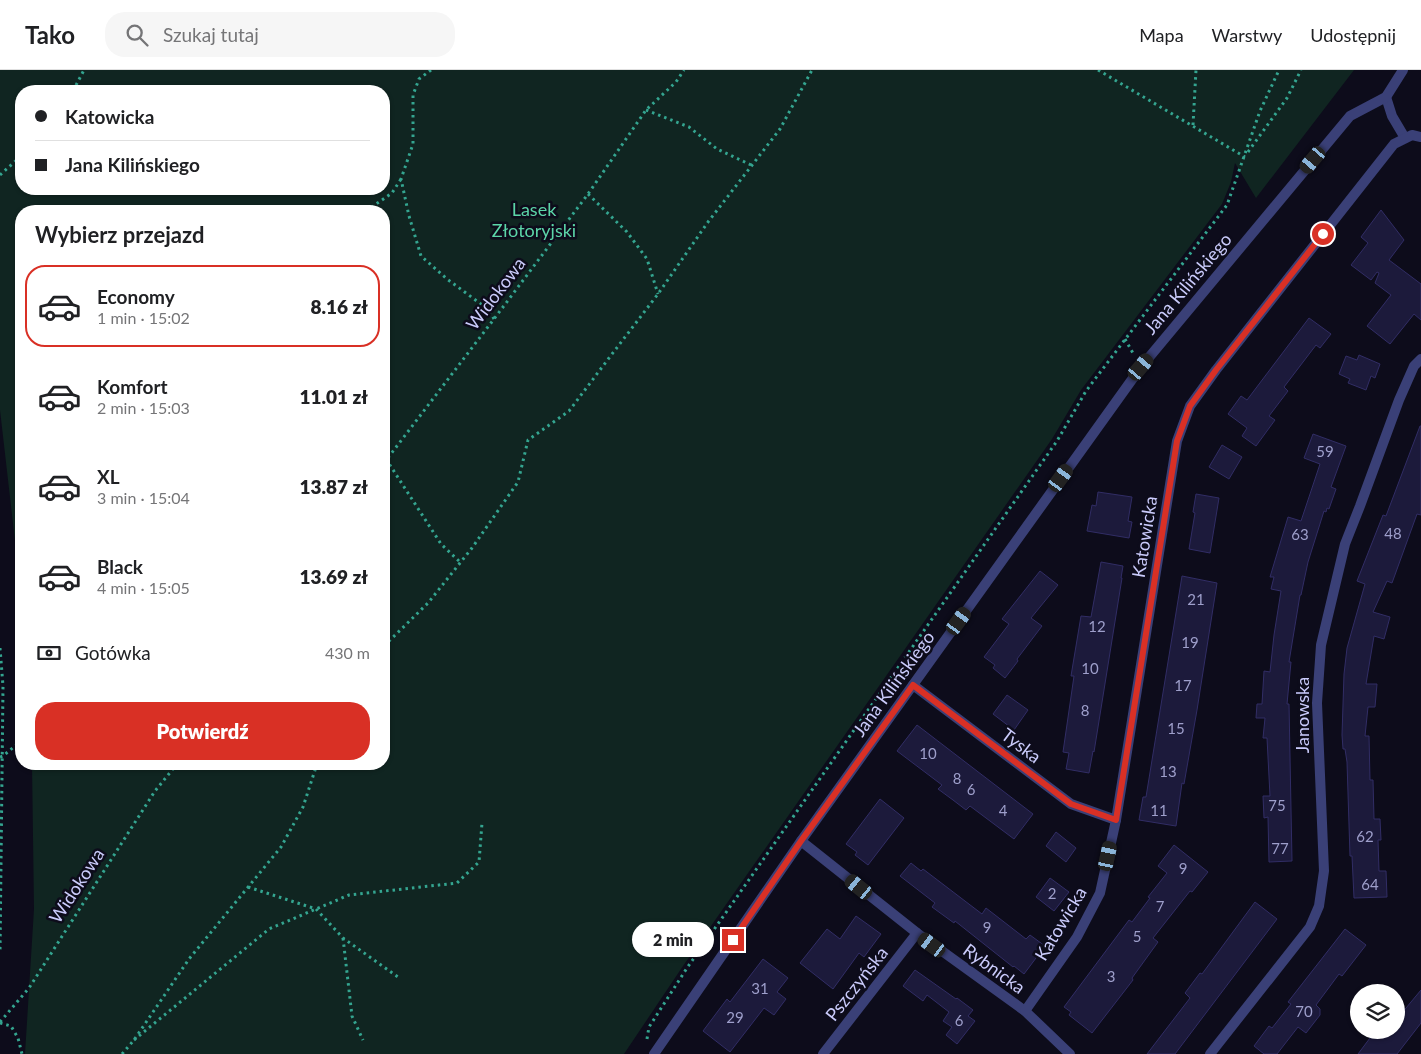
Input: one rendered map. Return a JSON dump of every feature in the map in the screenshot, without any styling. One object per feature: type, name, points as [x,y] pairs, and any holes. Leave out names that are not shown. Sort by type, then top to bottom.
[{"type":"street","name":"Jana Kilińskiego","points":[[654,1054],[801,841],[1141,367],[1350,116],[1386,97],[1403,70]]},
{"type":"street","points":[[1386,97],[1392,116],[1405,138],[1412,134],[1421,137]]},
{"type":"street","name":"Katowicka","points":[[1025,1011],[1077,937],[1100,893],[1116,820],[1177,441],[1190,406],[1370,173],[1394,144],[1405,138]]},
{"type":"street","name":"Janowska","points":[[1210,1054],[1310,927],[1319,906],[1324,870],[1317,703],[1321,645],[1345,544],[1399,400],[1414,366],[1421,359]]},
{"type":"street","name":"Tyska","points":[[913,685],[1071,804],[1116,820]]},
{"type":"street","name":"Rybnicka","points":[[801,841],[917,933],[1025,1011],[1070,1054]]},
{"type":"street","name":"Pszczyńska","points":[[823,1054],[917,933]]},
{"type":"path","points":[[76,85],[84,70]]},
{"type":"path","points":[[390,194],[400,179],[413,144],[413,95],[419,79],[431,70]]},
{"type":"path","name":"Widokowa","points":[[390,455],[588,194],[646,110],[676,82],[684,70]]},
{"type":"path","points":[[390,640],[428,603],[472,548],[518,482],[528,440],[568,411],[658,294],[708,222],[780,128],[812,70]]},
{"type":"path","points":[[1098,70],[1245,157]]},
{"type":"path","points":[[1193,125],[1196,70]]},
{"type":"path","points":[[646,1045],[649,1027],[687,968],[1057,441],[1086,392],[1227,205],[1260,111],[1279,70]]},
{"type":"path","points":[[1245,157],[1287,98],[1301,70]]},
{"type":"path","points":[[646,110],[689,127],[718,148],[751,165]]},
{"type":"path","points":[[0,175],[15,161]]},
{"type":"path","points":[[400,179],[421,256],[447,279],[488,310],[494,320]]},
{"type":"path","points":[[588,194],[627,232],[647,259],[658,294]]},
{"type":"path","points":[[375,205],[389,195]]},
{"type":"path","points":[[390,468],[441,544],[460,562]]},
{"type":"path","points":[[0,648],[3,686],[0,951]]},
{"type":"path","points":[[2,756],[15,746]]},
{"type":"path","name":"Widokowa","points":[[0,1023],[29,988],[155,791],[172,770]]},
{"type":"path","points":[[122,1054],[134,1040],[189,959],[281,847],[303,807],[315,770]]},
{"type":"path","points":[[134,1040],[269,929],[349,895],[457,883],[479,862],[482,823]]},
{"type":"path","points":[[248,887],[316,909],[342,938],[398,977]]},
{"type":"path","points":[[342,938],[352,1016],[363,1040]]},
{"type":"path","points":[[0,1023],[10,1026],[18,1038],[22,1054]]},
{"type":"green space","name":"Lasek Złotoryjski","points":[[0,70],[1354,70],[1256,198],[1235,163],[1231,182],[1222,204],[1081,390],[1052,439],[683,966],[624,1054],[25,1054],[34,909],[32,770],[390,770],[390,205],[15,205],[15,541],[0,410]]},
{"type":"building","points":[[1381,210],[1404,240],[1389,260],[1421,284],[1421,320],[1414,314],[1390,344],[1367,326],[1391,295],[1375,283],[1379,273],[1377,272],[1371,280],[1351,265],[1368,243],[1361,237]]},
{"type":"building","points":[[1309,318],[1331,334],[1320,348],[1316,345],[1284,387],[1288,391],[1269,416],[1275,420],[1256,446],[1242,436],[1247,428],[1228,414],[1241,396],[1247,400]]},
{"type":"building","points":[[1359,355],[1380,364],[1375,378],[1371,376],[1366,390],[1348,383],[1350,379],[1339,374],[1346,356],[1357,360]]},
{"type":"building","points":[[1420,426],[1421,515],[1417,514],[1392,583],[1387,581],[1373,612],[1390,617],[1384,639],[1374,636],[1366,684],[1377,684],[1375,707],[1368,707],[1365,736],[1369,736],[1370,780],[1373,780],[1374,819],[1380,819],[1381,840],[1378,840],[1379,871],[1386,871],[1387,897],[1354,898],[1352,856],[1350,856],[1347,762],[1345,749],[1343,749],[1342,735],[1344,674],[1347,648],[1365,584],[1357,581],[1383,515],[1386,516]]},
{"type":"building","points":[[1313,434],[1346,446],[1331,487],[1336,489],[1329,509],[1327,508],[1326,512],[1324,511],[1308,562],[1300,595],[1289,662],[1291,662],[1287,704],[1289,704],[1292,861],[1269,862],[1268,817],[1264,818],[1263,796],[1270,796],[1267,738],[1263,738],[1265,718],[1256,718],[1257,704],[1262,704],[1264,671],[1270,672],[1281,591],[1271,589],[1274,577],[1270,577],[1288,517],[1301,521],[1320,464],[1304,458]]},
{"type":"building","points":[[1222,445],[1242,457],[1229,479],[1209,467]]},
{"type":"building","points":[[1098,492],[1132,497],[1128,521],[1132,522],[1129,538],[1087,531],[1092,505],[1096,506]]},
{"type":"building","points":[[1196,494],[1219,498],[1210,553],[1189,549]]},
{"type":"building","points":[[1101,562],[1123,566],[1094,752],[1089,773],[1066,769],[1069,753],[1063,752],[1074,676],[1071,676],[1081,616],[1091,617]]},
{"type":"building","points":[[1040,571],[1058,585],[1031,618],[1042,626],[1005,678],[993,668],[995,665],[984,657],[1009,624],[1002,619]]},
{"type":"building","points":[[1182,576],[1217,583],[1176,826],[1139,820],[1143,797],[1146,797]]},
{"type":"building","points":[[1007,695],[1028,710],[1014,730],[993,714]]},
{"type":"building","points":[[917,725],[1033,814],[1014,839],[970,806],[966,810],[938,789],[942,785],[897,751]]},
{"type":"building","points":[[880,799],[904,818],[868,865],[855,855],[857,852],[846,844]]},
{"type":"building","points":[[1056,832],[1076,848],[1066,862],[1046,846]]},
{"type":"building","points":[[1174,845],[1208,872],[1192,892],[1190,891],[1153,938],[1158,942],[1132,978],[1133,980],[1092,1033],[1069,1015],[1071,1012],[1064,1007],[1129,920],[1132,922],[1150,898],[1148,897],[1167,873],[1158,866]]},
{"type":"building","points":[[911,863],[921,871],[923,869],[982,914],[986,908],[1026,939],[1030,935],[1045,946],[1024,974],[955,921],[954,923],[932,907],[935,903],[900,876]]},
{"type":"building","points":[[1050,878],[1069,892],[1054,911],[1036,897]]},
{"type":"building","points":[[1255,902],[1277,919],[1175,1054],[1147,1054],[1190,998],[1185,993],[1200,973],[1202,974]]},
{"type":"building","points":[[856,916],[881,934],[864,957],[859,953],[833,989],[800,963],[827,929],[840,939]]},
{"type":"building","points":[[1345,929],[1366,945],[1342,976],[1339,974],[1316,1005],[1320,1009],[1320,1015],[1306,1033],[1298,1027],[1277,1054],[1264,1054],[1254,1046],[1269,1026],[1272,1028],[1291,1004],[1288,1002]]},
{"type":"building","points":[[763,959],[788,978],[777,992],[786,999],[774,1015],[764,1008],[730,1052],[703,1031],[727,999],[730,1002]]},
{"type":"building","points":[[915,970],[973,1010],[968,1016],[975,1021],[957,1044],[946,1035],[952,1027],[943,1021],[949,1012],[927,995],[923,1001],[903,986]]},
{"type":"building","points":[[1421,990],[1421,1023],[1397,1054],[1358,1054],[1369,1039],[1405,1039],[1405,1009]]},
{"type":"route","points":[[733,940],[801,841],[913,685],[1071,804],[1116,820],[1177,441],[1190,406],[1323,234]]}]
